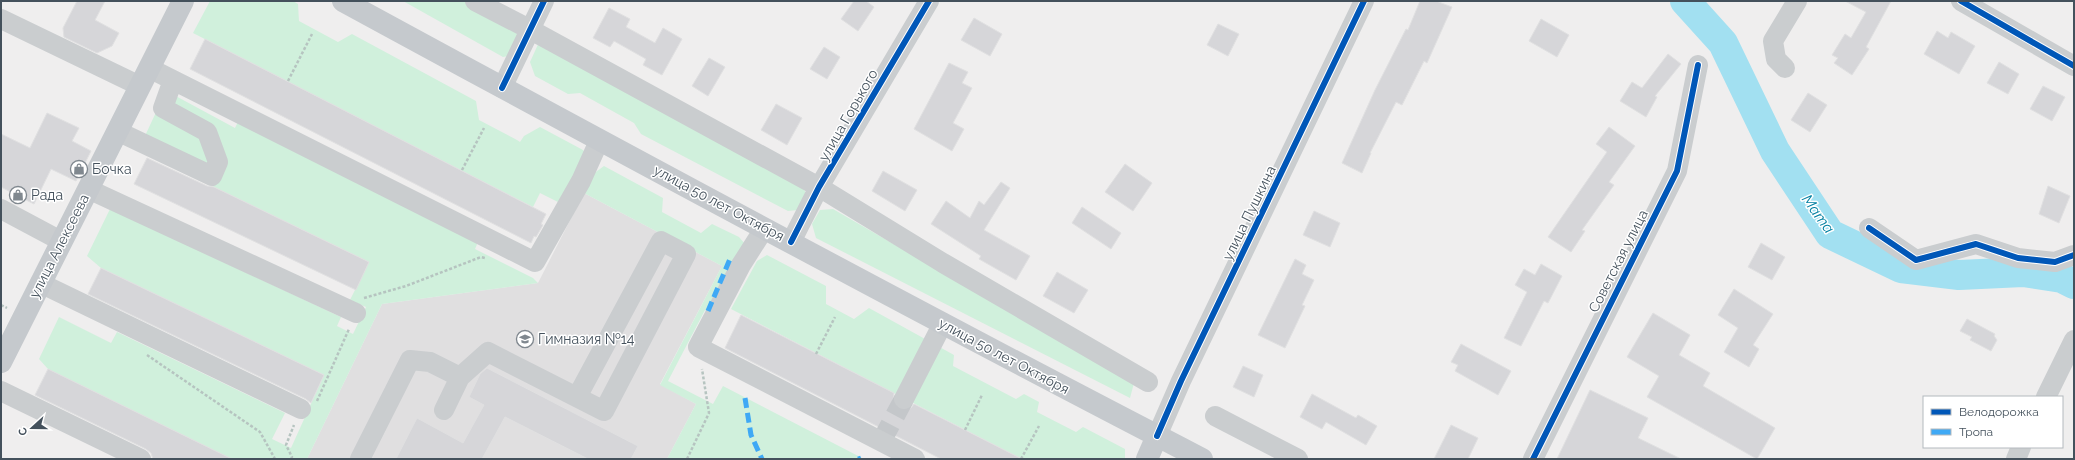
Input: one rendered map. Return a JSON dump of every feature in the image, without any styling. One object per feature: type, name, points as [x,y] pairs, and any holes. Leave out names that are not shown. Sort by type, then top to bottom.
[{"type":"main road","name":"улица Алексеева","points":[[1,362],[183,1]]},
{"type":"main road","name":"улица 50 лет Октября","points":[[343,1],[599,141],[643,162],[764,229],[1202,459]]},
{"type":"main road","name":"улица Пушкина","points":[[1147,459],[1157,436]]},
{"type":"street","points":[[475,1],[819,187],[943,263],[1148,382]]},
{"type":"street","points":[[502,88],[544,1]]},
{"type":"street","name":"улица Горького","points":[[791,242],[819,187],[929,1]]},
{"type":"street","name":"улица Пушкина","points":[[1157,436],[1181,381],[1364,1]]},
{"type":"street","points":[[1785,68],[1776,59],[1773,41],[1797,1]]},
{"type":"street","points":[[1961,1],[1994,9],[2074,66]]},
{"type":"street","points":[[1,19],[145,77],[173,80],[535,262],[580,181],[599,141]]},
{"type":"street","name":"Советская улица","points":[[1533,459],[1677,171],[1698,65]]},
{"type":"street","points":[[117,131],[212,176],[218,162],[207,132],[163,108],[173,80]]},
{"type":"street","points":[[88,189],[356,313]]},
{"type":"street","points":[[1,209],[61,241]]},
{"type":"street","points":[[1869,228],[1916,260],[1976,244],[2018,258],[2055,262],[2074,255]]},
{"type":"street","points":[[764,229],[741,265],[698,347],[915,459]]},
{"type":"street","points":[[444,410],[460,378],[488,352],[604,411],[686,254],[661,241],[577,397]]},
{"type":"street","points":[[40,284],[301,409]]},
{"type":"street","points":[[904,399],[943,323]]},
{"type":"street","points":[[2046,396],[2074,340]]},
{"type":"street","points":[[360,459],[410,360],[430,362],[460,378]]},
{"type":"street","points":[[1,391],[141,459]]},
{"type":"street","points":[[1215,416],[1298,459]]},
{"type":"street","points":[[2016,459],[2021,448]]},
{"type":"path","points":[[288,81],[312,34]]},
{"type":"path","points":[[462,170],[484,128]]},
{"type":"path","points":[[291,459],[292,457],[286,445],[301,409],[316,404],[363,298],[406,286],[481,258],[488,258]]},
{"type":"path","points":[[816,354],[835,317]]},
{"type":"path","points":[[140,332],[148,357],[260,432],[275,459]]},
{"type":"path","points":[[687,459],[709,413],[698,347]]},
{"type":"path","points":[[965,430],[982,395]]},
{"type":"path","points":[[1021,459],[1039,426]]},
{"type":"shaded area","name":"Гимназия №14","points":[[584,193],[722,266],[660,384],[696,404],[667,459],[307,459],[382,304],[538,283]]},
{"type":"green space","points":[[210,1],[293,1],[298,4],[299,21],[338,42],[352,34],[476,101],[479,120],[520,142],[524,136],[540,127],[583,150],[588,156],[562,204],[540,193],[533,207],[193,33]]},
{"type":"green space","points":[[403,1],[467,1],[521,33],[514,55],[503,57]]},
{"type":"green space","points":[[540,40],[796,177],[806,193],[798,210],[788,211],[641,134],[634,123],[580,93],[568,94],[535,76],[530,62]]},
{"type":"green space","points":[[165,93],[172,94],[235,128],[239,120],[478,242],[475,249],[533,278],[538,283],[382,304],[307,459],[232,459],[48,369],[39,359],[59,317],[111,343],[117,332],[285,413],[272,439],[291,448],[324,375],[101,268],[87,256],[110,209],[341,317],[337,326],[353,334],[366,307],[350,300],[369,262],[148,155],[144,138]]},
{"type":"green space","points":[[604,166],[663,198],[662,212],[701,233],[712,224],[739,237],[745,244],[711,312],[705,310],[668,381],[713,404],[723,386],[864,459],[667,459],[696,404],[660,385],[722,266],[584,193],[593,174]]},
{"type":"green space","points":[[833,209],[1134,383],[1130,398],[816,238],[812,224],[820,210]]},
{"type":"green space","points":[[767,255],[826,286],[826,304],[854,319],[869,308],[954,355],[953,366],[1016,399],[1024,394],[1039,402],[1037,412],[1076,432],[1083,427],[1125,449],[1125,459],[1022,459],[731,309],[757,261]]},
{"type":"building","points":[[77,1],[105,1],[95,20],[119,33],[112,46],[97,53],[64,37],[63,28]]},
{"type":"building","points":[[854,1],[866,1],[874,7],[858,31],[841,19]]},
{"type":"building","points":[[1420,1],[1436,1],[1452,7],[1427,63],[1424,61],[1402,105],[1396,102],[1370,153],[1362,173],[1342,163],[1375,90],[1406,29],[1408,30]]},
{"type":"building","points":[[1845,1],[1891,1],[1866,47],[1869,49],[1852,75],[1834,63],[1838,58],[1832,55],[1845,34],[1851,38],[1866,12]]},
{"type":"building","points":[[609,8],[630,19],[626,27],[655,43],[663,28],[682,39],[662,75],[643,65],[646,59],[614,41],[610,47],[593,38]]},
{"type":"building","points":[[974,18],[1002,34],[990,56],[961,40]]},
{"type":"building","points":[[1541,19],[1569,35],[1557,57],[1529,41]]},
{"type":"building","points":[[1218,24],[1239,34],[1228,56],[1207,45]]},
{"type":"building","points":[[1937,31],[1948,38],[1951,32],[1975,46],[1959,74],[1924,54]]},
{"type":"building","points":[[205,39],[546,214],[541,224],[543,225],[536,237],[534,236],[531,243],[190,69]]},
{"type":"building","points":[[824,47],[840,57],[827,79],[810,69]]},
{"type":"building","points":[[1668,54],[1681,64],[1655,96],[1657,97],[1646,117],[1620,101],[1632,82],[1642,88]]},
{"type":"building","points":[[709,58],[725,67],[708,96],[692,86]]},
{"type":"building","points":[[1999,62],[2019,74],[2008,94],[1987,83]]},
{"type":"building","points":[[949,63],[968,72],[962,83],[972,88],[953,123],[964,129],[952,151],[914,129]]},
{"type":"building","points":[[2043,86],[2065,97],[2052,121],[2030,109]]},
{"type":"building","points":[[1808,93],[1827,105],[1810,132],[1791,120]]},
{"type":"building","points":[[776,104],[802,118],[787,145],[761,130]]},
{"type":"building","points":[[47,113],[79,128],[72,141],[91,151],[76,181],[51,169],[34,204],[1,187],[1,134],[30,148]]},
{"type":"building","points":[[1609,127],[1635,146],[1609,182],[1614,185],[1582,230],[1585,231],[1571,252],[1548,237],[1607,152],[1596,144]]},
{"type":"building","points":[[147,158],[207,186],[214,187],[369,262],[356,290],[134,184]]},
{"type":"building","points":[[1125,164],[1152,183],[1133,211],[1105,192]]},
{"type":"building","points":[[883,171],[917,190],[905,211],[872,191]]},
{"type":"building","points":[[1001,182],[1010,188],[984,230],[1030,256],[1016,280],[979,259],[981,256],[931,224],[946,201],[970,218],[979,201],[984,205]]},
{"type":"building","points":[[2048,186],[2070,196],[2059,223],[2039,214]]},
{"type":"building","points":[[1082,207],[1121,233],[1111,249],[1072,223]]},
{"type":"building","points":[[1314,211],[1340,223],[1330,247],[1303,235]]},
{"type":"building","points":[[1761,243],[1785,257],[1772,280],[1748,267]]},
{"type":"building","points":[[1295,259],[1306,265],[1302,274],[1314,280],[1302,305],[1305,306],[1285,348],[1258,335]]},
{"type":"building","points":[[1541,264],[1562,276],[1548,303],[1544,301],[1521,346],[1504,338],[1527,292],[1515,285],[1524,269],[1535,275]]},
{"type":"building","points":[[101,268],[324,375],[311,403],[306,399],[88,294]]},
{"type":"building","points":[[1057,272],[1088,290],[1074,313],[1043,296]]},
{"type":"building","points":[[1734,289],[1773,314],[1753,345],[1759,349],[1749,367],[1724,352],[1738,328],[1718,315]]},
{"type":"building","points":[[1653,313],[1690,335],[1679,355],[1710,373],[1703,386],[1775,428],[1757,459],[1647,397],[1659,376],[1627,357]]},
{"type":"building","points":[[741,315],[894,393],[893,400],[898,409],[905,410],[911,408],[914,404],[1022,459],[941,459],[725,348]]},
{"type":"building","points":[[1967,319],[1995,334],[1994,336],[1997,340],[1991,351],[1970,340],[1972,337],[1960,331]]},
{"type":"building","points":[[1461,344],[1511,371],[1498,395],[1455,371],[1458,365],[1451,362]]},
{"type":"building","points":[[1243,366],[1263,375],[1254,397],[1233,387]]},
{"type":"building","points":[[487,368],[638,446],[631,459],[588,459],[505,417],[482,459],[396,459],[417,418],[463,443],[484,405],[469,397],[480,374]]},
{"type":"building","points":[[48,369],[232,459],[153,459],[151,453],[146,449],[35,395]]},
{"type":"building","points":[[1590,390],[1648,418],[1638,438],[1681,459],[1557,459]]},
{"type":"building","points":[[1312,394],[1356,418],[1358,415],[1377,426],[1366,445],[1326,422],[1322,429],[1300,417]]},
{"type":"building","points":[[1451,425],[1478,438],[1468,459],[1434,459]]},
{"type":"waterway","name":"Мата","points":[[1685,1],[1723,43],[1775,151],[1830,234],[1901,268],[1959,275],[2023,272],[2062,278],[2074,284]]},
{"type":"tunnel","points":[[881,442],[904,399]]},
{"type":"marked path","points":[[708,311],[730,259]]},
{"type":"marked path","points":[[745,398],[751,435],[762,459]]},
{"type":"cycle path","points":[[502,88],[544,1]]},
{"type":"cycle path","points":[[791,242],[819,187],[929,1]]},
{"type":"cycle path","points":[[1157,436],[1181,381],[1364,1]]},
{"type":"cycle path","points":[[1961,1],[2074,66]]},
{"type":"cycle path","points":[[1533,459],[1677,171],[1698,65]]},
{"type":"cycle path","points":[[1869,228],[1916,260],[1976,244],[2018,258],[2055,262],[2074,255]]},
{"type":"place","name":"Бочка","points":[[79,169]]},
{"type":"place","name":"Рада","points":[[18,195]]},
{"type":"place","name":"Гимназия №14","points":[[525,339]]}]
